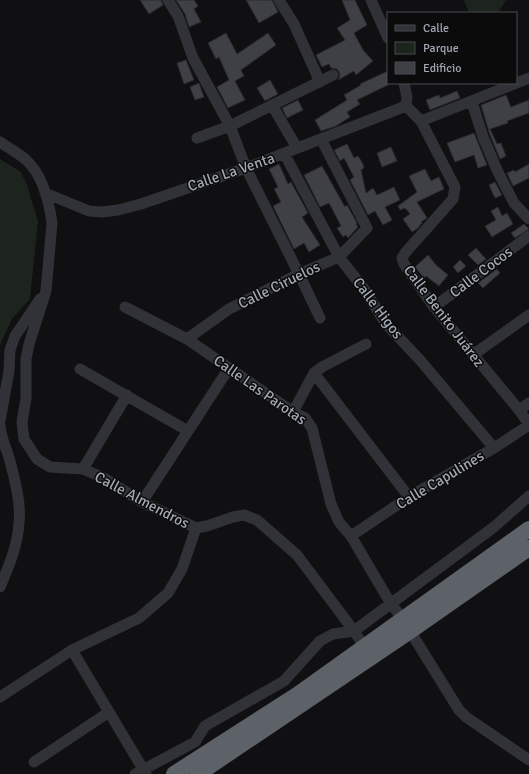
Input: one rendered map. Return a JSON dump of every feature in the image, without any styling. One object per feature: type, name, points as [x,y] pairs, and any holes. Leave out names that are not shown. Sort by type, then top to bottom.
[{"type":"highway","points":[[198,774],[407,625],[529,529]]},
{"type":"highway","points":[[174,774],[297,695],[364,646],[407,625],[529,548]]},
{"type":"street","points":[[168,0],[178,16],[194,58],[230,126],[246,168],[320,318]]},
{"type":"street","points":[[279,0],[294,24],[320,82]]},
{"type":"street","points":[[371,0],[387,36]]},
{"type":"street","points":[[197,138],[230,126],[333,75]]},
{"type":"street","points":[[517,83],[529,78]]},
{"type":"street","points":[[404,84],[406,102]]},
{"type":"street","points":[[421,122],[515,84]]},
{"type":"street","name":"Calle Benito Juárez","points":[[406,102],[421,122],[455,187],[453,200],[402,258],[404,264],[434,307],[529,424]]},
{"type":"street","name":"Calle La Venta","points":[[45,193],[89,211],[102,212],[141,204],[246,168],[321,139],[406,102]]},
{"type":"street","points":[[472,102],[483,137],[497,170],[514,203],[529,219]]},
{"type":"street","points":[[272,105],[297,148]]},
{"type":"street","name":"Calle Ciruelos","points":[[187,339],[230,309],[299,274],[339,257],[367,228],[321,139]]},
{"type":"street","name":"Calle Almendros","points":[[0,142],[26,159],[38,174],[51,213],[52,223],[46,291],[29,344],[26,359],[26,398],[22,422],[24,439],[37,459],[50,467],[83,470],[104,478],[142,502],[196,528],[244,515],[258,520],[296,555],[364,646]]},
{"type":"street","name":"Calle Higos","points":[[284,153],[339,257],[364,289],[386,324],[420,360],[494,448]]},
{"type":"street","name":"Calle Cocos","points":[[434,307],[529,236]]},
{"type":"street","points":[[0,421],[9,371],[10,350],[15,336],[46,291]]},
{"type":"street","name":"Calle Las Parotas","points":[[125,307],[187,339],[293,412],[305,418],[312,428],[331,504],[340,522],[351,536],[391,604],[407,625],[459,710],[466,717],[529,760]]},
{"type":"street","points":[[473,355],[529,315]]},
{"type":"street","points":[[293,412],[314,373],[366,344]]},
{"type":"street","points":[[142,502],[229,368]]},
{"type":"street","points":[[80,369],[188,431]]},
{"type":"street","points":[[314,373],[409,497]]},
{"type":"street","points":[[83,470],[127,395]]},
{"type":"street","points":[[519,410],[529,403]]},
{"type":"street","name":"Calle Capulines","points":[[351,536],[409,497],[494,448],[529,424]]},
{"type":"street","points":[[0,426],[1,436],[10,459],[17,493],[20,521],[16,546],[2,575],[0,587]]},
{"type":"street","points":[[72,650],[109,712],[142,772],[195,742],[205,726],[284,681],[320,641],[333,634],[354,631],[494,527],[529,496]]},
{"type":"street","points":[[0,697],[72,650],[139,618],[168,593],[182,569],[196,528]]},
{"type":"street","points":[[34,762],[109,712]]},
{"type":"green space","points":[[464,0],[506,0],[499,12],[469,12]]},
{"type":"green space","points":[[0,159],[21,172],[27,185],[38,221],[30,299],[12,319],[0,345]]},
{"type":"building","points":[[140,0],[161,0],[163,5],[149,14]]},
{"type":"building","points":[[176,0],[194,0],[198,6],[194,9],[201,22],[189,27],[185,14]]},
{"type":"building","points":[[246,0],[272,0],[278,12],[259,23]]},
{"type":"building","points":[[342,0],[355,0],[367,25],[354,33],[363,50],[373,61],[356,75],[354,71],[338,80],[340,76],[337,69],[331,68],[329,64],[322,67],[316,55],[345,40],[337,28],[350,20]]},
{"type":"building","points":[[226,33],[237,54],[268,33],[276,45],[241,70],[244,76],[235,81],[245,100],[228,108],[217,87],[229,80],[219,57],[216,59],[208,43]]},
{"type":"building","points":[[186,60],[194,80],[184,84],[177,63]]},
{"type":"building","points":[[387,71],[388,85],[357,100],[360,104],[347,112],[350,117],[336,126],[321,131],[315,120],[347,100],[344,95],[361,85],[360,84]]},
{"type":"building","points":[[270,80],[278,94],[265,101],[257,88]]},
{"type":"building","points":[[199,83],[204,97],[195,100],[190,87]]},
{"type":"building","points":[[457,91],[460,98],[430,110],[426,100],[439,95],[440,98]]},
{"type":"building","points":[[506,95],[511,107],[529,100],[529,113],[507,121],[508,123],[490,129],[497,144],[501,143],[506,156],[500,159],[490,135],[481,105]]},
{"type":"building","points":[[298,100],[303,110],[287,118],[282,108]]},
{"type":"building","points":[[474,133],[487,165],[478,168],[474,155],[455,162],[447,143]]},
{"type":"building","points":[[347,144],[354,158],[358,156],[363,164],[364,168],[361,170],[366,193],[373,188],[377,195],[394,187],[400,200],[385,207],[392,220],[383,225],[375,211],[368,215],[350,180],[354,177],[344,158],[340,161],[334,150]]},
{"type":"building","points":[[391,147],[397,161],[382,167],[377,153]]},
{"type":"building","points":[[279,164],[288,184],[291,182],[308,213],[302,217],[320,245],[309,252],[304,243],[294,249],[273,206],[281,202],[274,189],[278,187],[269,169]]},
{"type":"building","points":[[529,164],[529,178],[513,186],[507,173],[514,170],[515,172]]},
{"type":"building","points":[[322,166],[345,207],[347,205],[357,223],[356,224],[358,227],[348,238],[346,235],[343,237],[337,228],[341,226],[329,203],[320,207],[304,175]]},
{"type":"building","points":[[425,169],[431,181],[439,177],[444,189],[417,202],[427,218],[421,222],[422,223],[417,229],[412,232],[403,219],[410,214],[405,208],[400,210],[398,206],[417,192],[409,176]]},
{"type":"building","points":[[495,182],[502,195],[495,198],[489,185]]},
{"type":"building","points":[[498,207],[502,216],[507,213],[513,224],[492,237],[485,226],[496,220],[491,211]]},
{"type":"building","points":[[524,224],[529,229],[515,238],[511,233]]},
{"type":"building","points":[[476,248],[486,259],[478,265],[468,255]]},
{"type":"building","points":[[428,255],[436,265],[448,275],[439,286],[426,276],[424,278],[415,267]]},
{"type":"building","points":[[460,260],[466,266],[458,273],[453,267]]},
{"type":"building","points":[[497,269],[500,273],[483,288],[478,283]]}]
